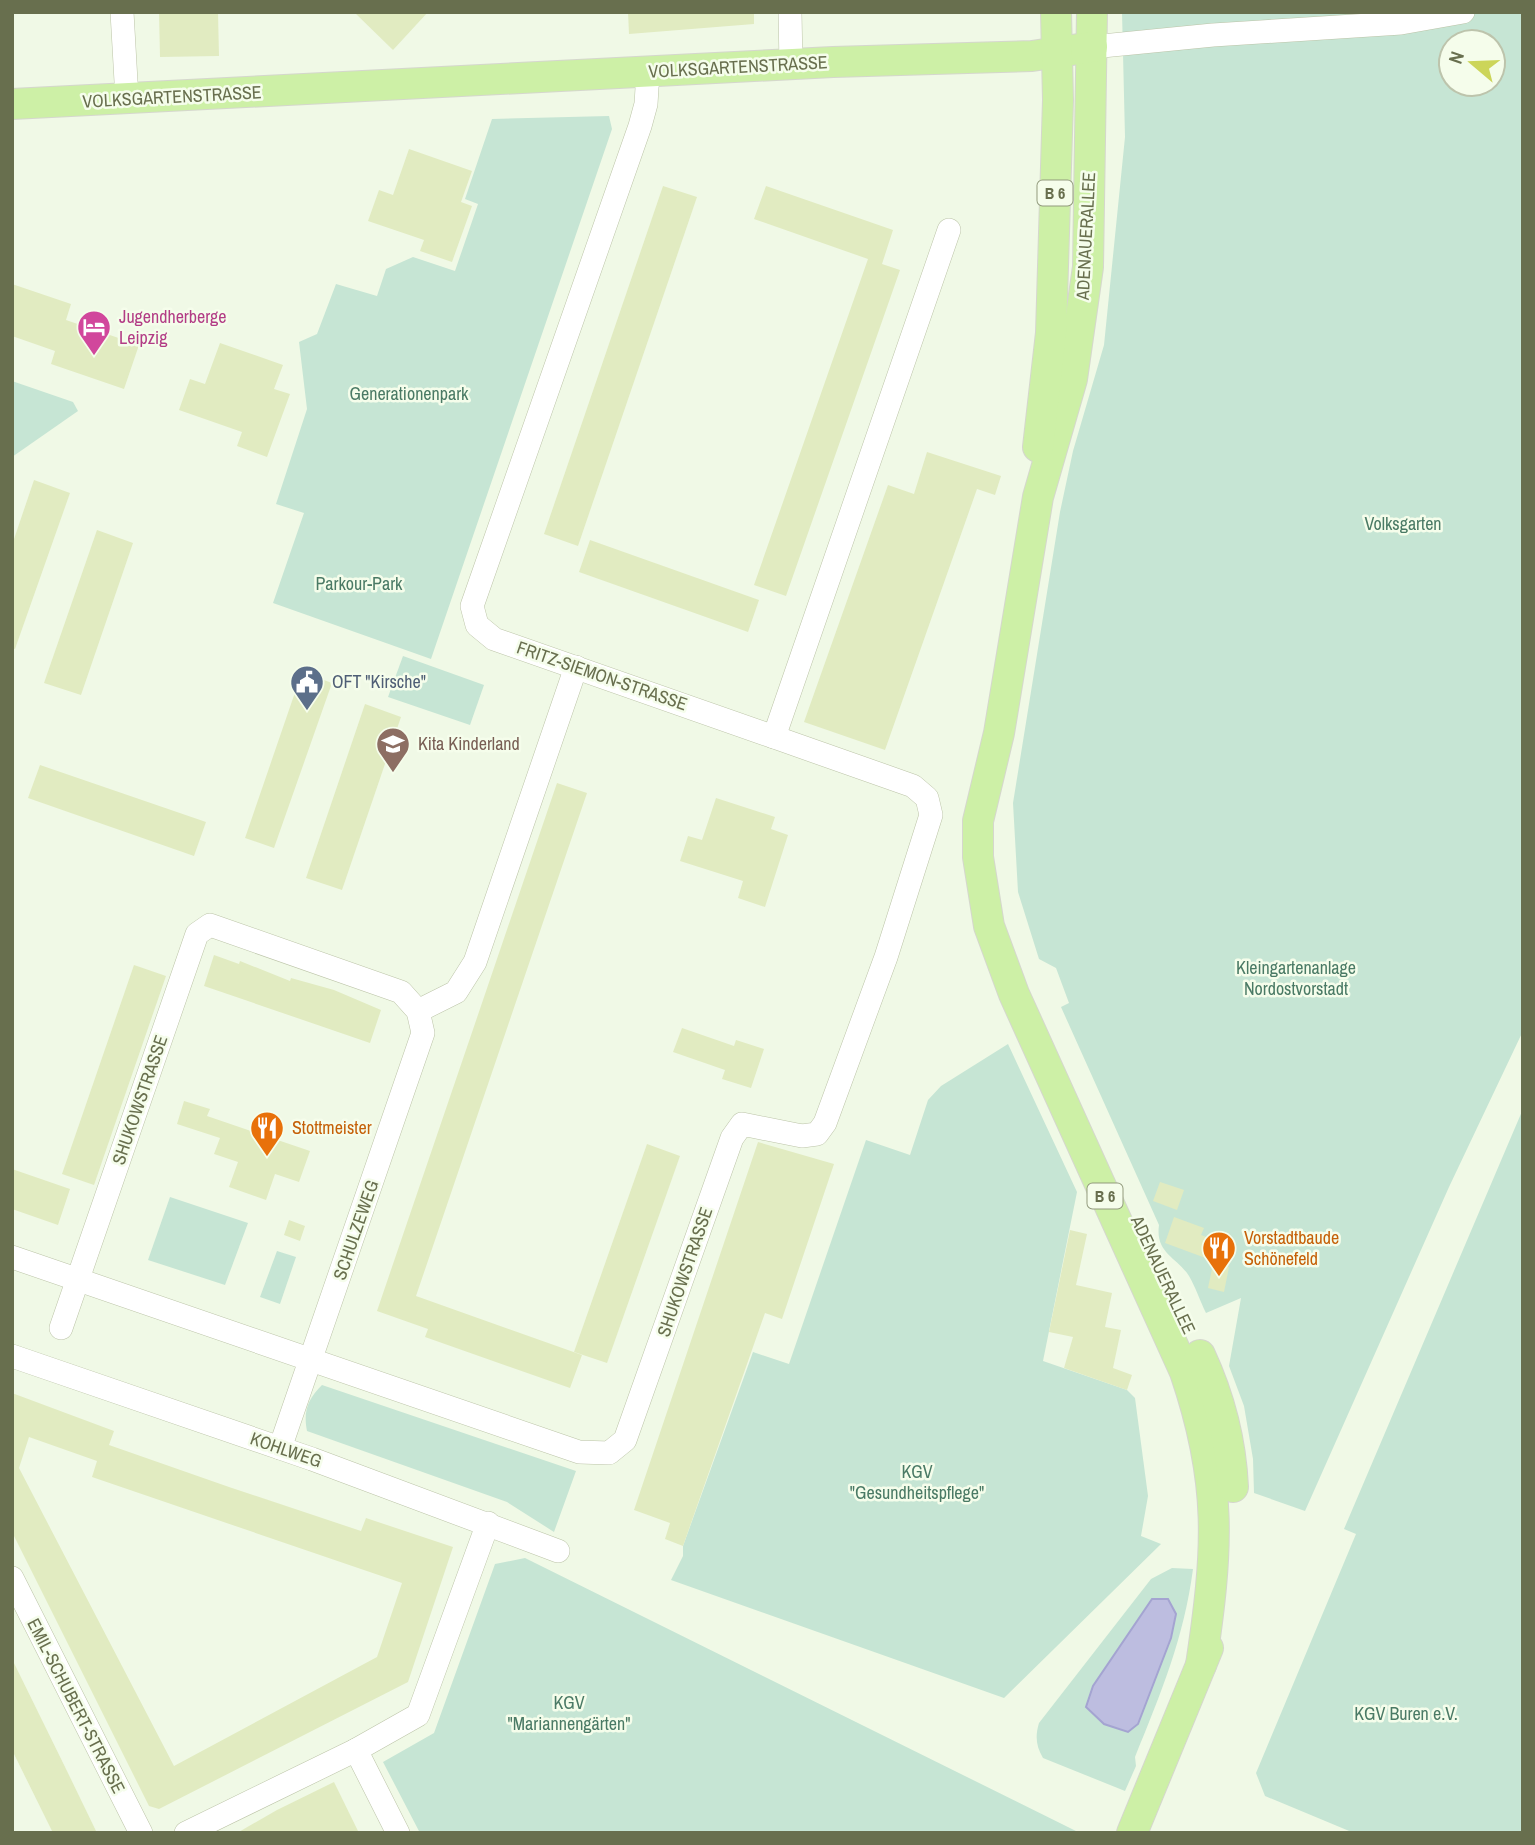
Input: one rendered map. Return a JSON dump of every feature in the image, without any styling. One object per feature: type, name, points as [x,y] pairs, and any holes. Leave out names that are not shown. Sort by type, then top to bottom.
[{"type":"main road","name":"ADENAUERALLEE","points":[[1038,497],[1038,447],[1051,333],[1056,12]]},
{"type":"main road","name":"ADENAUERALLEE","points":[[1092,12],[1088,267],[1072,379],[1038,497],[999,733],[993,817],[995,861],[1009,930],[1204,1364],[1228,1446],[1234,1527],[1232,1562],[1224,1610],[1132,1833]]},
{"type":"main road","name":"VOLKSGARTENSTRASSE","points":[[12,104],[1056,53],[1092,47]]},
{"type":"street","points":[[122,12],[127,99]]},
{"type":"street","points":[[790,12],[791,65]]},
{"type":"street","name":"VOLKSGARTENSTRASSE","points":[[1092,47],[1158,39],[1401,23],[1462,12]]},
{"type":"street","name":"FRITZ-SIEMON-STRASSE","points":[[648,72],[646,104],[640,126],[472,606],[477,625],[494,639],[774,737]]},
{"type":"street","points":[[774,737],[949,230]]},
{"type":"street","points":[[418,1011],[456,992],[475,962],[576,667]]},
{"type":"street","name":"SHUKOWSTRASSE","points":[[12,1257],[579,1452],[609,1453],[625,1440],[732,1138],[742,1124],[802,1136],[817,1134],[825,1123],[883,964],[931,815],[927,798],[913,786],[774,737]]},
{"type":"street","name":"SHUKOWSTRASSE","points":[[61,1328],[197,934],[210,925],[401,992],[418,1011]]},
{"type":"street","name":"SCHULZEWEG","points":[[279,1448],[423,1033],[418,1011]]},
{"type":"street","name":"KOHLWEG","points":[[12,1356],[279,1448],[558,1551]]},
{"type":"street","points":[[186,1833],[356,1750],[418,1715],[488,1523]]},
{"type":"street","name":"EMIL-SCHUBERT-STRASSE","points":[[12,1578],[141,1833]]},
{"type":"street","points":[[356,1750],[398,1833]]},
{"type":"green space","name":"Kleingartenanlage Nordostvorstadt","points":[[1122,12],[1523,12],[1523,1031],[1449,1187],[1305,1511],[1254,1493],[1253,1459],[1244,1406],[1229,1366],[1241,1298],[1206,1313],[1189,1276],[1160,1242],[1159,1225],[1061,1007],[1069,1003],[1056,968],[1039,959],[1018,892],[1013,803],[1060,512],[1073,451],[1104,345],[1125,137]]},
{"type":"green space","name":"Generationenpark","points":[[609,116],[612,129],[431,659],[273,603],[304,513],[276,504],[307,409],[299,342],[317,334],[336,284],[377,296],[386,269],[413,257],[455,271],[478,204],[465,199],[492,119]]},
{"type":"green space","points":[[12,381],[73,402],[78,411],[12,457]]},
{"type":"green space","points":[[403,656],[484,685],[470,725],[388,697]]},
{"type":"green space","name":"KGV \"Gesundheitspflege\"","points":[[1008,1044],[1077,1192],[1043,1361],[1127,1390],[1135,1398],[1148,1496],[1141,1536],[1161,1544],[1004,1698],[671,1580],[683,1556],[683,1546],[753,1352],[789,1364],[866,1140],[910,1155],[928,1100],[941,1086]]},
{"type":"green space","name":"KGV Buren e.V.","points":[[1523,1109],[1523,1833],[1354,1833],[1265,1796],[1256,1773],[1356,1534],[1344,1529]]},
{"type":"green space","points":[[170,1197],[248,1223],[225,1285],[148,1260]]},
{"type":"green space","points":[[277,1251],[296,1257],[280,1304],[260,1297]]},
{"type":"green space","points":[[322,1385],[576,1471],[554,1532],[507,1502],[307,1431],[308,1406]]},
{"type":"green space","name":"KGV \"Mariannengärten\"","points":[[525,1558],[1080,1833],[420,1833],[383,1762],[434,1733],[495,1564]]},
{"type":"green space","points":[[1172,1568],[1193,1569],[1184,1618],[1170,1665],[1135,1757],[1136,1766],[1125,1791],[1043,1758],[1037,1741],[1039,1723],[1151,1579]]},
{"type":"water","points":[[1152,1599],[1168,1599],[1176,1614],[1171,1638],[1138,1724],[1128,1732],[1104,1724],[1086,1707],[1093,1686]]},
{"type":"building","points":[[159,12],[218,12],[219,56],[160,57]]},
{"type":"building","points":[[354,12],[428,12],[393,50]]},
{"type":"building","points":[[628,12],[754,12],[754,24],[629,34]]},
{"type":"building","points":[[409,149],[472,171],[461,202],[472,206],[452,262],[420,251],[424,240],[368,221],[379,190],[393,195]]},
{"type":"building","points":[[663,186],[697,197],[578,546],[544,534]]},
{"type":"building","points":[[766,186],[893,230],[882,264],[900,270],[786,596],[754,585],[868,259],[754,219]]},
{"type":"building","points":[[12,284],[71,304],[66,320],[139,345],[124,389],[51,364],[55,351],[12,336]]},
{"type":"building","points":[[220,343],[283,365],[274,389],[290,394],[267,457],[237,446],[242,432],[179,410],[190,379],[205,384]]},
{"type":"building","points":[[927,452],[1001,476],[995,495],[977,489],[885,750],[804,722],[888,485],[914,494]]},
{"type":"building","points":[[34,480],[70,493],[15,649],[12,648],[12,545]]},
{"type":"building","points":[[97,530],[133,543],[81,695],[44,683]]},
{"type":"building","points":[[590,540],[759,600],[748,632],[579,572]]},
{"type":"building","points":[[302,672],[332,683],[274,848],[245,838]]},
{"type":"building","points":[[365,704],[401,717],[342,890],[306,878]]},
{"type":"building","points":[[40,765],[206,822],[194,856],[28,798]]},
{"type":"building","points":[[557,783],[587,793],[416,1296],[582,1355],[570,1388],[425,1337],[428,1329],[377,1311]]},
{"type":"building","points":[[716,798],[775,817],[771,829],[788,835],[765,907],[738,898],[743,881],[680,861],[688,836],[702,840]]},
{"type":"building","points":[[214,955],[239,964],[240,961],[290,981],[291,978],[334,990],[381,1010],[370,1043],[204,986]]},
{"type":"building","points":[[134,965],[166,976],[94,1185],[62,1174]]},
{"type":"building","points":[[682,1028],[734,1046],[736,1040],[764,1049],[751,1088],[722,1079],[725,1070],[673,1052]]},
{"type":"building","name":"Stottmeister","points":[[184,1101],[210,1109],[207,1116],[310,1151],[299,1182],[275,1174],[266,1200],[229,1187],[238,1162],[214,1154],[220,1138],[177,1124]]},
{"type":"building","points":[[758,1142],[834,1164],[782,1319],[765,1313],[683,1546],[665,1539],[670,1523],[634,1510]]},
{"type":"building","points":[[647,1144],[680,1156],[607,1363],[574,1352]]},
{"type":"building","points":[[12,1169],[70,1189],[58,1225],[12,1209]]},
{"type":"building","points":[[1160,1182],[1184,1190],[1177,1210],[1153,1201]]},
{"type":"building","points":[[1174,1217],[1204,1228],[1201,1235],[1226,1244],[1219,1263],[1165,1243]]},
{"type":"building","points":[[289,1220],[305,1226],[300,1241],[284,1235]]},
{"type":"building","points":[[1070,1230],[1087,1234],[1076,1285],[1112,1293],[1105,1327],[1121,1330],[1113,1368],[1132,1375],[1127,1390],[1064,1368],[1073,1337],[1049,1332]]},
{"type":"building","name":"Vorstadtbaude Schönefeld","points":[[1213,1264],[1229,1267],[1224,1292],[1208,1288]]},
{"type":"building","points":[[12,1393],[114,1431],[109,1445],[229,1487],[361,1531],[366,1518],[453,1547],[408,1682],[159,1809],[149,1806],[12,1532]],"holes":[[[29,1437],[97,1461],[92,1477],[402,1583],[377,1657],[174,1766],[19,1468]]]},
{"type":"building","points":[[12,1659],[97,1833],[53,1833],[12,1750]]},
{"type":"building","points":[[334,1782],[359,1833],[237,1833],[277,1810]]},
{"type":"place","name":"Jugendherberge Leipzig","points":[[94,357]]},
{"type":"place","name":"OFT \"Kirsche\"","points":[[307,712]]},
{"type":"place","name":"Kita Kinderland","points":[[393,774]]},
{"type":"place","name":"Stottmeister","points":[[267,1158]]},
{"type":"place","name":"Vorstadtbaude Schönefeld","points":[[1219,1278]]},
{"type":"park label","name":"Volksgarten","points":[[1403,524]]},
{"type":"park label","name":"Parkour-Park","points":[[359,584]]}]
